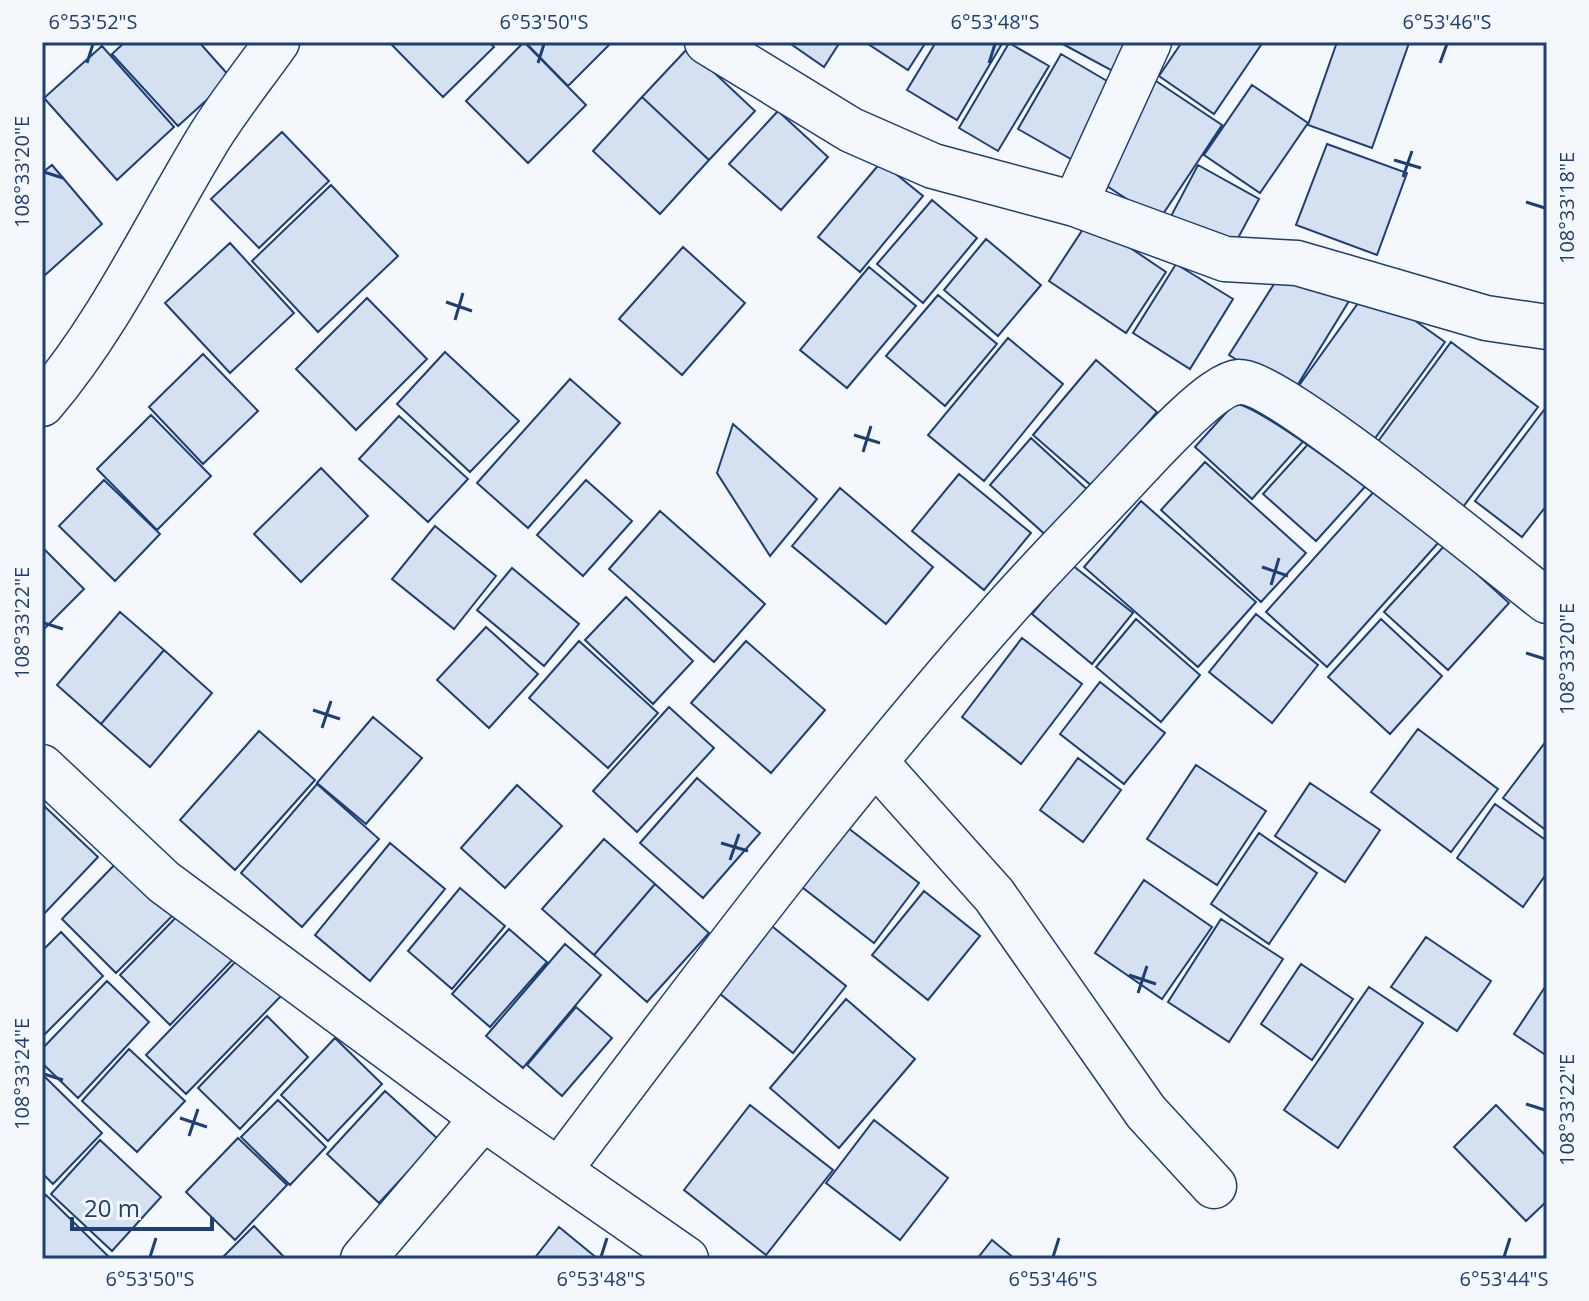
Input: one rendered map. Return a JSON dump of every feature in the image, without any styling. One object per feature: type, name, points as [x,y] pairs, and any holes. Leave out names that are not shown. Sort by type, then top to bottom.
[{"type":"street","points":[[42,404],[74,366],[146,251],[211,135],[277,42]]},
{"type":"street","points":[[707,42],[851,130],[920,160],[1075,204],[1225,259],[1297,263],[1486,318],[1547,327]]},
{"type":"street","points":[[1075,204],[1149,42]]},
{"type":"street","points":[[560,1169],[689,998],[995,619],[1170,433],[1237,382],[1251,384],[1309,417],[1547,601]]},
{"type":"street","points":[[877,764],[994,895],[1146,1112],[1214,1186]]},
{"type":"street","points":[[42,767],[164,882],[483,1118],[686,1259]]},
{"type":"street","points":[[363,1259],[483,1118]]},
{"type":"building","points":[[125,42],[199,42],[231,78],[178,126],[112,54]]},
{"type":"building","points":[[389,42],[489,42],[494,47],[443,97]]},
{"type":"building","points":[[524,42],[586,105],[528,163],[466,101]]},
{"type":"building","points":[[525,42],[612,42],[568,86]]},
{"type":"building","points":[[788,42],[840,42],[824,67]]},
{"type":"building","points":[[865,42],[926,42],[908,70]]},
{"type":"building","points":[[936,42],[1003,42],[957,120],[907,90]]},
{"type":"building","points":[[1059,42],[1138,42],[1120,75]]},
{"type":"building","points":[[1182,42],[1263,42],[1214,114],[1159,76]]},
{"type":"building","points":[[1337,42],[1409,43],[1372,148],[1308,125]]},
{"type":"building","points":[[1009,43],[1049,66],[998,151],[959,128]]},
{"type":"building","points":[[102,46],[174,127],[117,180],[44,98]]},
{"type":"building","points":[[688,48],[755,111],[709,160],[642,97]]},
{"type":"building","points":[[1061,54],[1119,88],[1076,162],[1018,129]]},
{"type":"building","points":[[1153,79],[1222,125],[1159,220],[1090,175]]},
{"type":"building","points":[[1252,85],[1308,123],[1260,193],[1204,155]]},
{"type":"building","points":[[642,97],[709,160],[660,214],[593,151]]},
{"type":"building","points":[[778,111],[828,157],[781,210],[729,164]]},
{"type":"building","points":[[282,132],[329,181],[259,248],[211,199]]},
{"type":"building","points":[[1327,144],[1407,173],[1377,255],[1296,225]]},
{"type":"building","points":[[881,162],[923,196],[860,272],[818,237]]},
{"type":"building","points":[[52,165],[102,224],[44,276],[42,173]]},
{"type":"building","points":[[1198,165],[1259,199],[1230,253],[1169,220]]},
{"type":"building","points":[[331,185],[398,256],[318,332],[252,261]]},
{"type":"building","points":[[932,200],[977,238],[923,303],[877,264]]},
{"type":"building","points":[[1089,220],[1166,272],[1126,333],[1049,281]]},
{"type":"building","points":[[986,239],[1041,285],[998,336],[944,290]]},
{"type":"building","points":[[230,243],[294,313],[230,373],[165,303]]},
{"type":"building","points":[[683,247],[745,303],[682,375],[619,319]]},
{"type":"building","points":[[1288,262],[1349,301],[1292,394],[1229,355]]},
{"type":"building","points":[[1176,264],[1233,299],[1190,369],[1133,333]]},
{"type":"building","points":[[869,267],[916,306],[847,388],[800,350]]},
{"type":"building","points":[[1369,288],[1445,342],[1365,452],[1290,398]]},
{"type":"building","points":[[938,295],[997,344],[945,406],[886,356]]},
{"type":"building","points":[[367,298],[427,359],[356,430],[296,369]]},
{"type":"building","points":[[1008,338],[1063,384],[984,481],[928,435]]},
{"type":"building","points":[[1451,342],[1538,407],[1457,515],[1371,451]]},
{"type":"building","points":[[445,352],[519,421],[470,472],[397,404]]},
{"type":"building","points":[[203,354],[258,411],[203,464],[149,407]]},
{"type":"building","points":[[1096,360],[1157,412],[1093,487],[1033,435]]},
{"type":"building","points":[[570,379],[620,423],[528,528],[477,483]]},
{"type":"building","points":[[1250,386],[1307,437],[1252,499],[1195,447]]},
{"type":"building","points":[[1544,410],[1547,413],[1547,505],[1522,537],[1475,501]]},
{"type":"building","points":[[151,415],[211,476],[157,530],[97,469]]},
{"type":"building","points":[[399,416],[468,479],[428,522],[359,459]]},
{"type":"building","points":[[733,424],[817,499],[770,556],[717,473]]},
{"type":"building","points":[[1319,432],[1371,480],[1316,541],[1263,494]]},
{"type":"building","points":[[1031,438],[1090,492],[1048,537],[990,485]]},
{"type":"building","points":[[1205,462],[1306,553],[1261,602],[1161,510]]},
{"type":"building","points":[[321,468],[368,516],[301,582],[254,534]]},
{"type":"building","points":[[959,474],[1031,533],[984,590],[912,531]]},
{"type":"building","points":[[104,480],[160,534],[115,581],[59,526]]},
{"type":"building","points":[[586,480],[632,521],[583,576],[537,535]]},
{"type":"building","points":[[1378,487],[1439,542],[1327,667],[1266,612]]},
{"type":"building","points":[[840,488],[933,567],[886,624],[792,546]]},
{"type":"building","points":[[1141,501],[1256,602],[1198,667],[1084,567]]},
{"type":"building","points":[[660,511],[765,604],[714,662],[609,569]]},
{"type":"building","points":[[435,526],[496,576],[454,629],[392,579]]},
{"type":"building","points":[[1445,545],[1509,603],[1448,670],[1384,612]]},
{"type":"building","points":[[42,547],[84,589],[42,631]]},
{"type":"building","points":[[1072,565],[1133,613],[1092,664],[1032,614]]},
{"type":"building","points":[[512,568],[579,624],[544,666],[477,610]]},
{"type":"building","points":[[626,597],[693,661],[653,704],[585,640]]},
{"type":"building","points":[[120,612],[164,650],[101,724],[57,685]]},
{"type":"building","points":[[1256,614],[1318,665],[1272,723],[1209,672]]},
{"type":"building","points":[[1136,619],[1200,675],[1161,722],[1096,667]]},
{"type":"building","points":[[1381,619],[1442,676],[1390,734],[1328,677]]},
{"type":"building","points":[[486,627],[538,674],[489,728],[437,680]]},
{"type":"building","points":[[1022,638],[1082,684],[1021,764],[962,717]]},
{"type":"building","points":[[579,641],[658,713],[608,768],[529,698]]},
{"type":"building","points":[[746,641],[825,710],[771,773],[691,703]]},
{"type":"building","points":[[164,650],[212,693],[150,767],[101,724]]},
{"type":"building","points":[[1100,682],[1165,733],[1124,784],[1060,734]]},
{"type":"building","points":[[669,707],[714,748],[637,832],[593,791]]},
{"type":"building","points":[[373,717],[422,758],[366,824],[317,783]]},
{"type":"building","points":[[1418,729],[1498,789],[1451,852],[1371,792]]},
{"type":"building","points":[[259,731],[315,780],[235,870],[180,820]]},
{"type":"building","points":[[1547,740],[1547,831],[1503,798]]},
{"type":"building","points":[[1078,758],[1121,790],[1083,842],[1040,810]]},
{"type":"building","points":[[1196,765],[1266,811],[1217,885],[1147,839]]},
{"type":"building","points":[[697,778],[760,833],[703,898],[640,843]]},
{"type":"building","points":[[1310,783],[1380,830],[1345,882],[1275,836]]},
{"type":"building","points":[[317,784],[379,839],[302,927],[241,873]]},
{"type":"building","points":[[517,785],[562,826],[505,888],[461,848]]},
{"type":"building","points":[[42,804],[98,857],[42,916]]},
{"type":"building","points":[[1495,804],[1547,841],[1547,873],[1523,907],[1457,858]]},
{"type":"building","points":[[843,824],[919,883],[874,943],[798,884]]},
{"type":"building","points":[[1259,833],[1317,873],[1269,944],[1211,904]]},
{"type":"building","points":[[604,839],[655,884],[594,955],[542,909]]},
{"type":"building","points":[[390,843],[445,889],[370,981],[315,935]]},
{"type":"building","points":[[124,855],[179,909],[116,973],[62,919]]},
{"type":"building","points":[[1144,880],[1212,927],[1162,999],[1095,953]]},
{"type":"building","points":[[655,884],[709,933],[647,1002],[594,955]]},
{"type":"building","points":[[460,888],[505,926],[452,989],[408,951]]},
{"type":"building","points":[[924,891],[980,936],[928,1000],[872,955]]},
{"type":"building","points":[[188,905],[238,954],[170,1025],[120,975]]},
{"type":"building","points":[[1221,919],[1283,959],[1229,1042],[1168,1002]]},
{"type":"building","points":[[768,923],[846,986],[793,1053],[714,989]]},
{"type":"building","points":[[509,929],[547,962],[490,1027],[452,994]]},
{"type":"building","points":[[61,932],[103,976],[42,1037],[42,951]]},
{"type":"building","points":[[1426,937],[1491,981],[1457,1031],[1391,987]]},
{"type":"building","points":[[565,944],[601,975],[523,1068],[486,1036]]},
{"type":"building","points":[[241,956],[281,996],[186,1094],[146,1055]]},
{"type":"building","points":[[1301,964],[1353,999],[1312,1060],[1261,1024]]},
{"type":"building","points":[[107,981],[149,1022],[78,1098],[42,1063],[42,1049]]},
{"type":"building","points":[[1547,984],[1547,1056],[1514,1034]]},
{"type":"building","points":[[1369,987],[1423,1023],[1338,1148],[1284,1110]]},
{"type":"building","points":[[846,999],[915,1059],[839,1148],[770,1088]]},
{"type":"building","points":[[576,1007],[612,1038],[562,1096],[527,1065]]},
{"type":"building","points":[[267,1016],[308,1057],[240,1129],[198,1088]]},
{"type":"building","points":[[335,1038],[382,1084],[328,1141],[281,1095]]},
{"type":"building","points":[[129,1049],[185,1101],[137,1152],[82,1101]]},
{"type":"building","points":[[43,1075],[102,1133],[53,1184],[42,1173]]},
{"type":"building","points":[[385,1091],[438,1139],[379,1203],[327,1154]]},
{"type":"building","points":[[278,1100],[326,1147],[290,1185],[241,1137]]},
{"type":"building","points":[[750,1105],[833,1170],[766,1255],[684,1190]]},
{"type":"building","points":[[1496,1105],[1547,1157],[1547,1201],[1526,1221],[1454,1147]]},
{"type":"building","points":[[874,1120],[948,1178],[900,1240],[826,1183]]},
{"type":"building","points":[[238,1138],[287,1185],[235,1240],[186,1192]]},
{"type":"building","points":[[100,1140],[161,1197],[112,1251],[51,1194]]},
{"type":"building","points":[[46,1195],[111,1259],[42,1259],[42,1199]]},
{"type":"building","points":[[254,1226],[286,1259],[221,1259]]},
{"type":"building","points":[[559,1227],[598,1259],[534,1259]]},
{"type":"building","points":[[992,1240],[1015,1259],[977,1259]]}]
